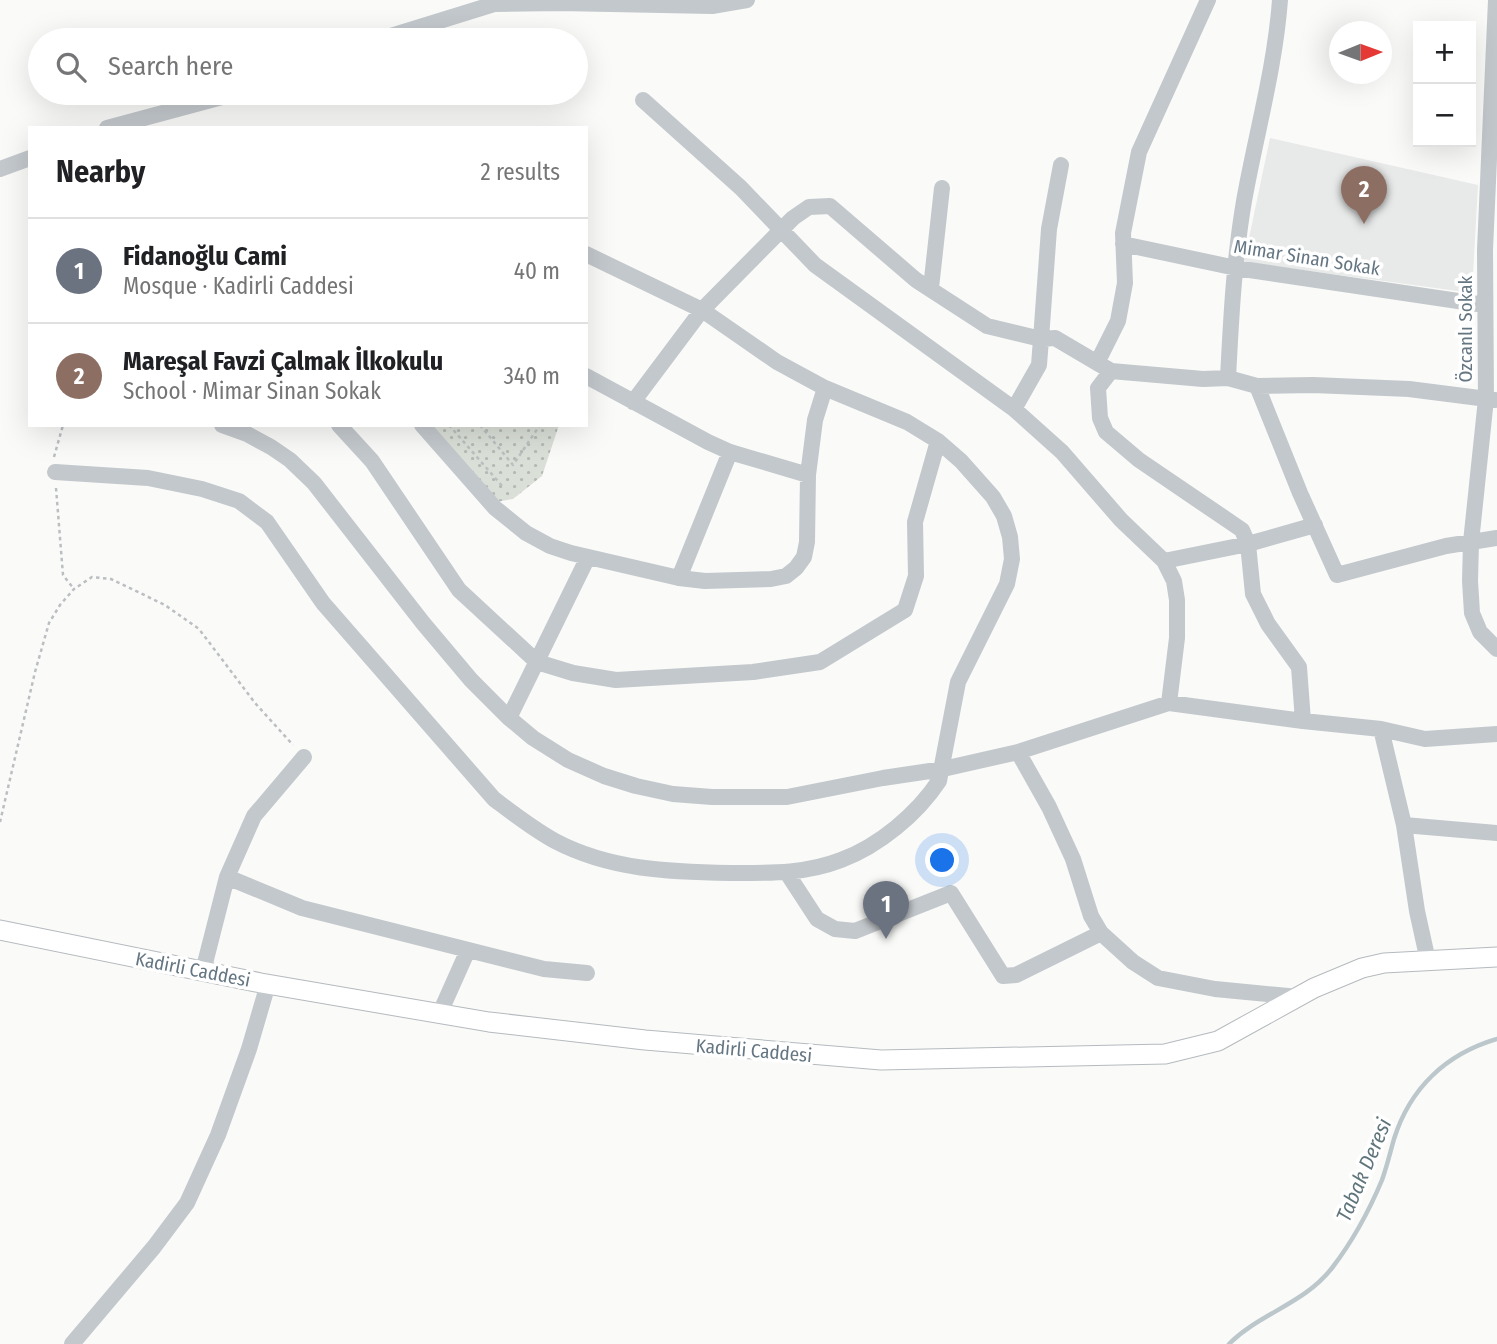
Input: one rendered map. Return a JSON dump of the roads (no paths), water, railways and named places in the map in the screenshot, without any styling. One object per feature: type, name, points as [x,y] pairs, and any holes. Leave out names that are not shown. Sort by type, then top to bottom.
[{"type":"main road","name":"Kadirli Caddesi","points":[[0,930],[439,1015],[632,1038],[881,1060],[1165,1054],[1218,1041],[1341,975],[1363,968],[1384,962],[1497,957]]},
{"type":"street","points":[[417,28],[494,4],[712,6],[747,0]]},
{"type":"street","points":[[1208,0],[1139,152],[1123,233],[1125,283],[1118,321],[1098,388],[1100,418],[1106,432],[1139,460],[1242,530],[1248,544],[1253,594],[1268,624],[1299,667],[1303,721]]},
{"type":"street","points":[[1228,378],[1244,202],[1277,41],[1280,0]]},
{"type":"street","name":"Özcanlı Sokak","points":[[1496,0],[1491,287],[1485,305],[1492,400],[1471,542],[1470,581],[1472,613],[1480,632],[1497,649]]},
{"type":"street","points":[[643,100],[741,188],[815,265],[975,378],[1014,409],[1062,452],[1121,520],[1164,561],[1174,581],[1177,600],[1177,638],[1169,703]]},
{"type":"street","points":[[114,126],[192,105]]},
{"type":"street","points":[[0,169],[28,159]]},
{"type":"street","points":[[1014,409],[1039,365],[1049,229],[1061,165]]},
{"type":"street","points":[[931,288],[942,188]]},
{"type":"street","points":[[633,402],[702,310],[782,229],[809,207],[830,206],[916,280],[987,326],[1041,339],[1055,338],[1104,367],[1203,379],[1228,378],[1257,386],[1409,389],[1492,400]]},
{"type":"street","name":"Mimar Sinan Sokak","points":[[1123,244],[1236,268],[1485,305]]},
{"type":"street","points":[[55,472],[148,478],[202,489],[239,501],[267,523],[323,603],[494,799],[524,823],[556,842],[627,866],[665,872],[787,873],[816,868],[843,859],[867,847],[894,828],[930,794],[939,781],[958,682],[1007,584],[1012,559],[1004,516],[993,497],[961,461],[938,441],[907,422],[825,388],[778,362],[702,310],[588,255]]},
{"type":"street","points":[[588,377],[730,452],[808,475]]},
{"type":"street","points":[[1257,386],[1337,575],[1446,546],[1497,537]]},
{"type":"street","points":[[424,427],[506,518],[550,546],[678,579],[771,579],[786,576],[804,557],[807,542],[808,475],[815,419],[825,388]]},
{"type":"street","points":[[228,427],[271,447],[290,460],[314,483],[423,623],[471,680],[509,718],[533,738],[568,760],[636,786],[673,794],[712,797],[787,797],[943,769],[1018,752],[1169,703],[1381,729],[1425,739],[1497,734]]},
{"type":"street","points":[[341,427],[372,461],[459,590],[537,662],[573,673],[616,680],[753,672],[820,662],[905,610],[916,576],[915,522],[938,441]]},
{"type":"street","points":[[678,579],[730,452]]},
{"type":"street","points":[[1164,561],[1248,544],[1315,525]]},
{"type":"street","points":[[509,718],[588,557]]},
{"type":"street","points":[[1381,729],[1404,825],[1417,911],[1428,961]]},
{"type":"street","points":[[1018,752],[1049,807],[1073,859],[1091,916],[1101,933],[1133,962],[1158,978],[1215,989],[1299,997]]},
{"type":"street","points":[[203,971],[227,877],[254,816],[304,757]]},
{"type":"street","points":[[1404,825],[1497,833]]},
{"type":"street","points":[[787,873],[817,919],[835,929],[855,931],[951,892],[1003,976],[1016,975],[1101,933]]},
{"type":"street","points":[[227,877],[302,908],[544,969],[587,973]]},
{"type":"street","points":[[439,1015],[468,950]]},
{"type":"street","points":[[72,1344],[154,1247],[187,1203],[218,1135],[249,1049],[268,984]]},
{"type":"waterway","name":"Tabak Deresi","points":[[1229,1344],[1254,1324],[1308,1291],[1332,1268],[1372,1203],[1401,1121],[1420,1089],[1446,1064],[1497,1039]]},
{"type":"place","name":"Mareşal Favzi Çalmak İlkokulu","points":[[1364,224]]},
{"type":"place","name":"Fidanoğlu Cami","points":[[886,939]]}]
